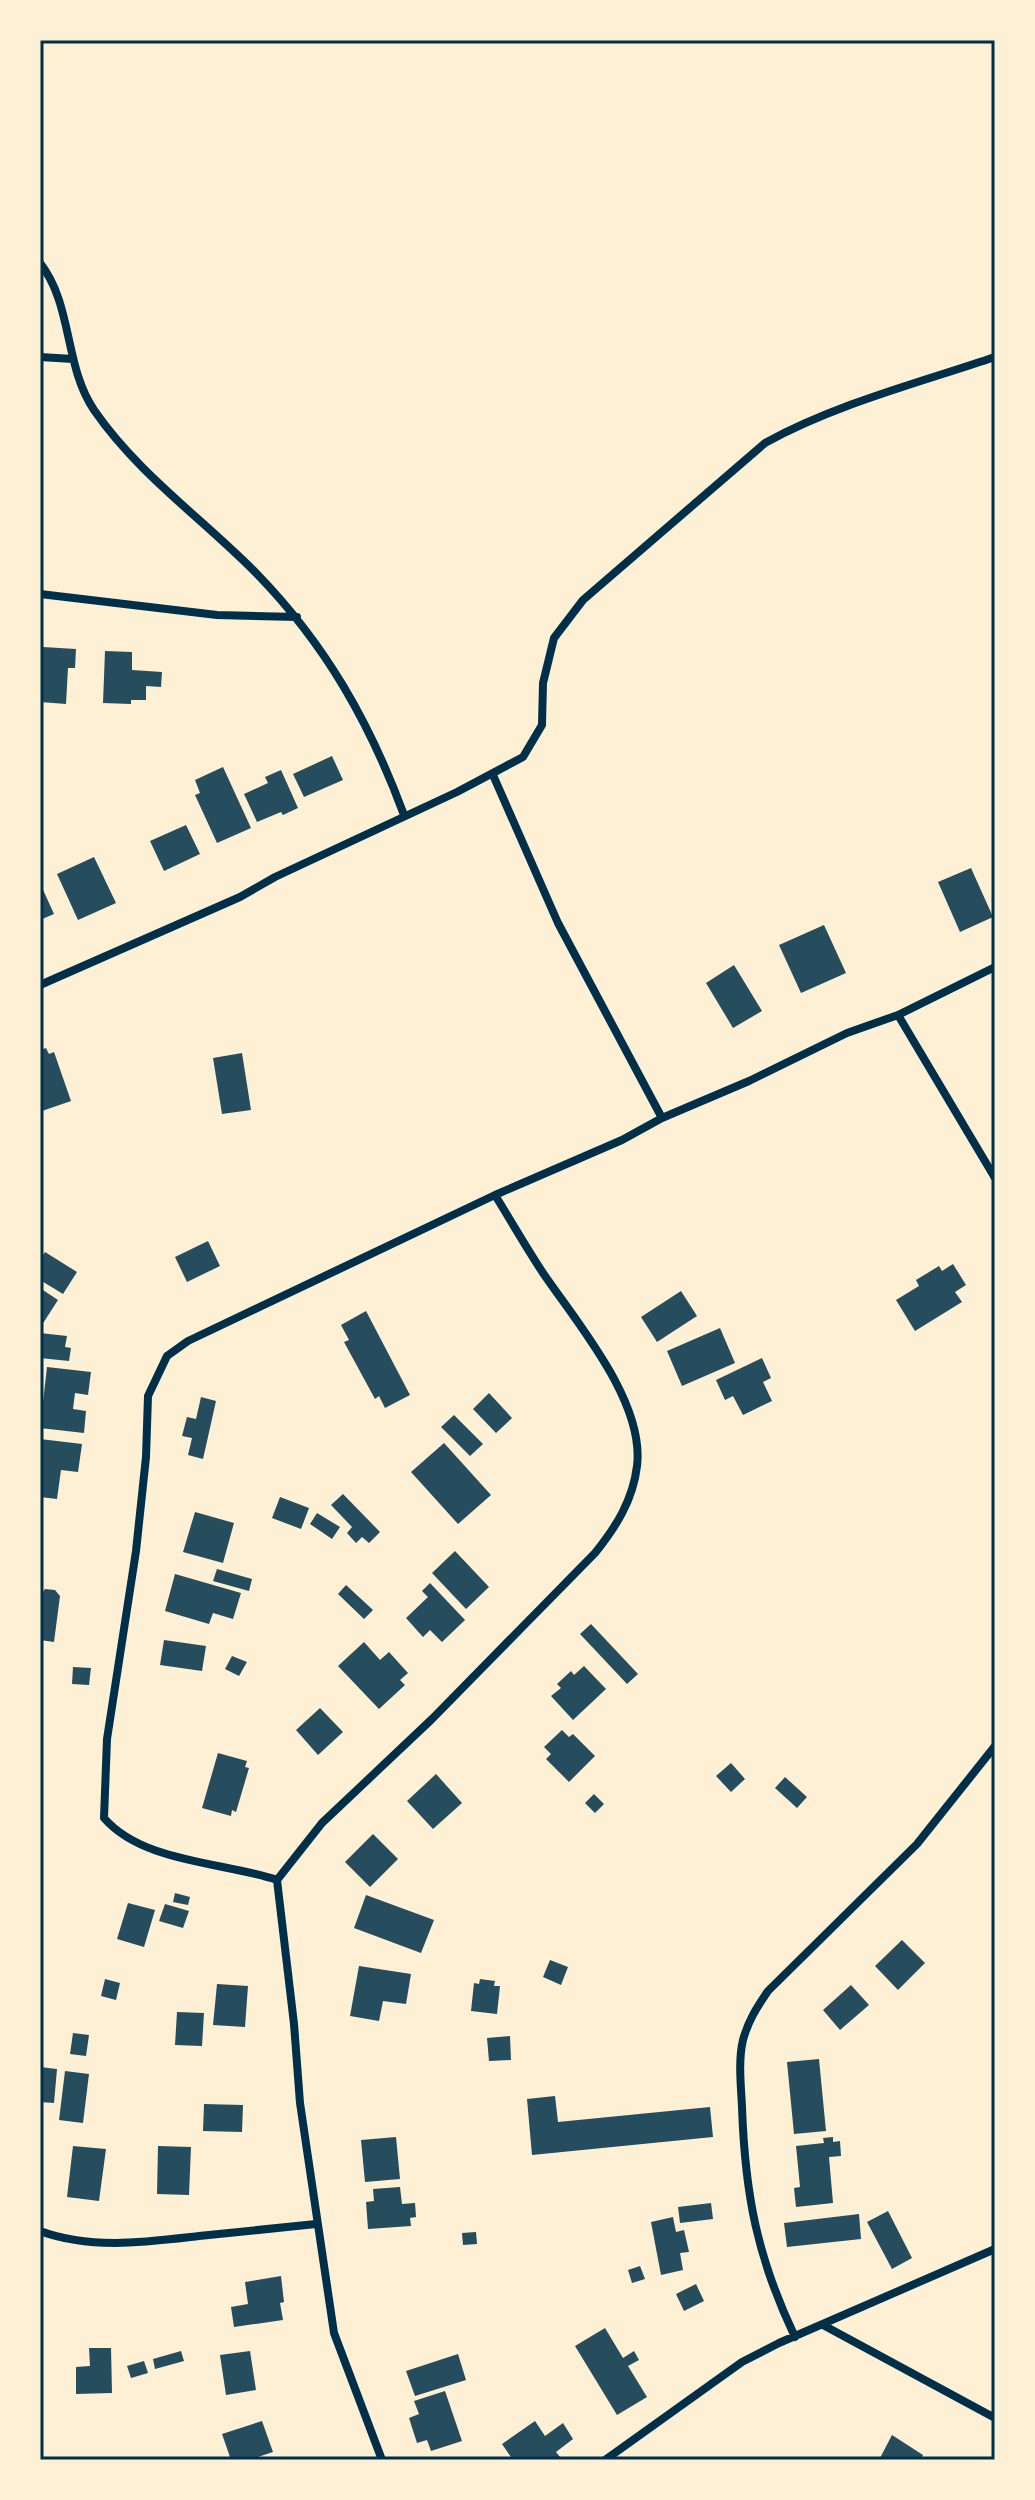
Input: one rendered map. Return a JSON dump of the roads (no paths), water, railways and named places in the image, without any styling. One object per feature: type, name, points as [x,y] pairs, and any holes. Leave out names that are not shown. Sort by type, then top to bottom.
[{"type":"street","points":[[40,263],[47,272],[65,319],[81,388],[93,409],[114,436],[204,527],[255,572],[297,617],[325,655],[358,710],[385,763],[404,815]]},
{"type":"street","points":[[40,357],[73,359]]},
{"type":"street","points":[[40,985],[240,897],[275,877],[493,775],[523,757],[542,725],[543,683],[554,638],[583,600],[765,443],[827,414],[995,357]]},
{"type":"street","points":[[40,594],[217,615],[297,617]]},
{"type":"street","points":[[493,775],[558,923],[662,1118]]},
{"type":"street","points":[[277,1880],[222,1869],[158,1850],[116,1832],[104,1818],[107,1739],[136,1551],[146,1457],[148,1396],[167,1356],[188,1341],[495,1195],[622,1140],[662,1118],[749,1081],[847,1033],[898,1015],[995,967]]},
{"type":"street","points":[[898,1015],[995,1178]]},
{"type":"street","points":[[382,2460],[334,2333],[300,2103],[277,1880],[322,1823],[432,1719],[595,1553],[610,1534],[630,1497],[637,1464],[634,1426],[619,1389],[495,1195]]},
{"type":"street","points":[[795,2337],[770,2281],[751,2209],[740,2068],[742,2043],[750,2018],[768,1991],[917,1844],[995,1746]]},
{"type":"street","points":[[40,2231],[61,2238],[101,2243],[316,2224]]},
{"type":"street","points":[[605,2460],[742,2362],[995,2249]]},
{"type":"street","points":[[823,2325],[995,2418]]}]
